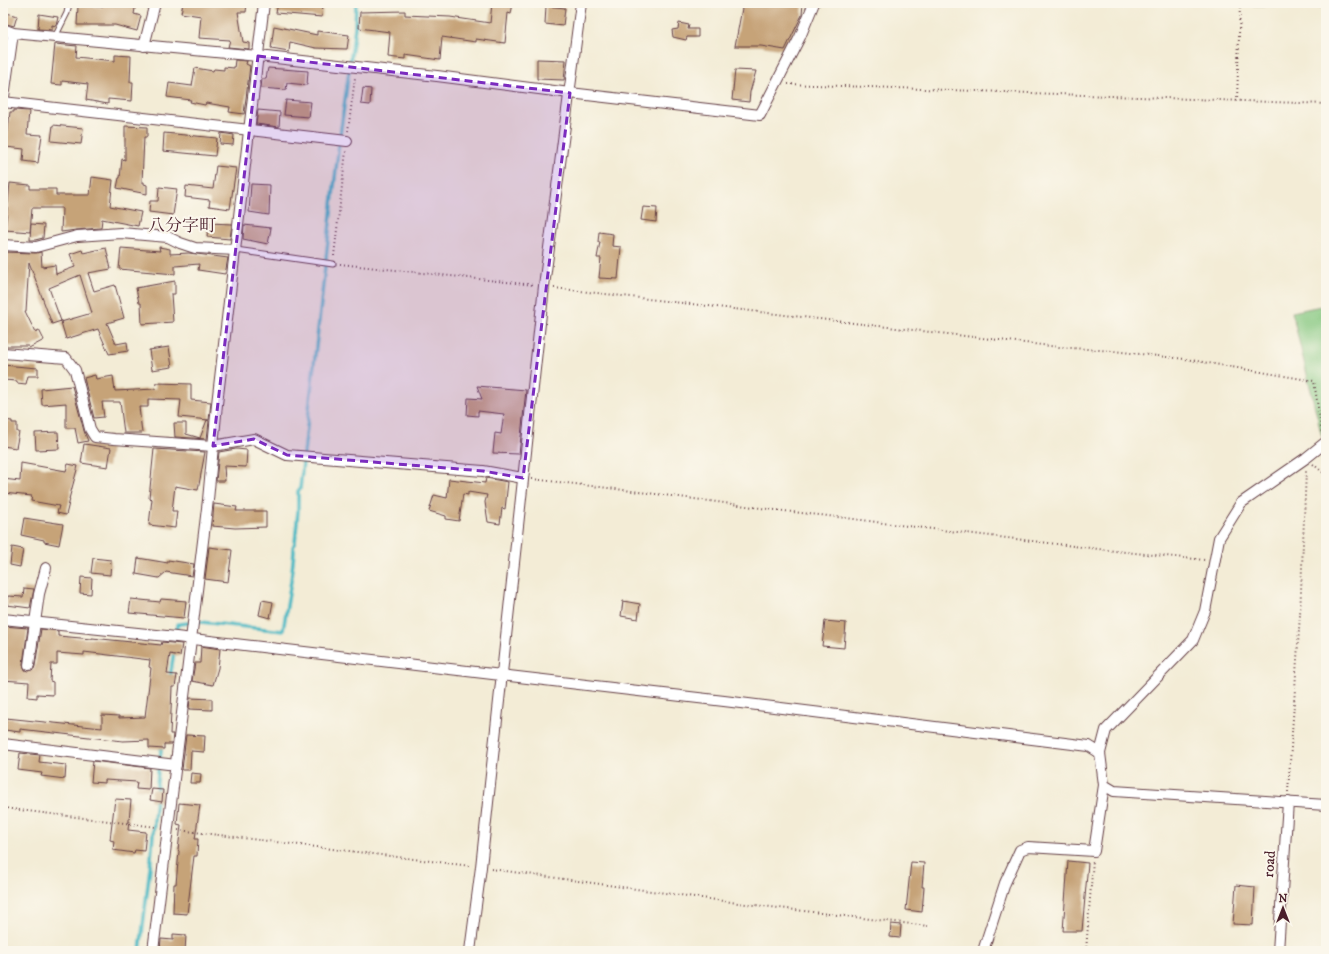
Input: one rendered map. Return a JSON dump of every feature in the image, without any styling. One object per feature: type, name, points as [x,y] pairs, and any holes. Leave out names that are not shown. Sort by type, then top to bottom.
[{"type":"street","points":[[144,46],[155,3]]},
{"type":"street","points":[[153,951],[169,829],[172,765],[191,639],[208,500],[217,404],[264,3]]},
{"type":"street","points":[[470,951],[481,867],[544,286],[581,3]]},
{"type":"street","points":[[3,29],[13,33],[258,56],[760,115],[765,102],[777,83],[800,37],[814,3]]},
{"type":"street","points":[[13,33],[3,103],[347,141]]},
{"type":"street","points":[[3,245],[36,247],[77,236],[121,233],[168,237],[196,248],[236,250]]},
{"type":"street","points":[[3,353],[66,358],[75,370],[90,429],[95,437],[213,446],[254,439],[286,455],[483,471],[523,478]]},
{"type":"street","points":[[983,951],[1005,883],[1020,850],[1028,846],[1094,851],[1104,785],[1100,753],[1106,730],[1193,640],[1205,611],[1219,538],[1241,502],[1306,458],[1324,442]]},
{"type":"street","points":[[29,665],[34,622],[46,568]]},
{"type":"street","points":[[3,619],[191,639],[785,708],[1089,746],[1100,753]]},
{"type":"street","points":[[3,744],[172,765]]},
{"type":"street","points":[[1104,785],[1114,791],[1326,805]]},
{"type":"street","name":"road","points":[[1278,951],[1288,802]]},
{"type":"lane","points":[[55,37],[67,13],[68,3]]},
{"type":"lane","points":[[236,250],[333,264]]},
{"type":"path","points":[[1237,101],[1240,3]]},
{"type":"path","points":[[357,67],[333,264],[544,286],[1059,347],[1185,359],[1314,381],[1324,442]]},
{"type":"path","points":[[777,83],[1326,104]]},
{"type":"path","points":[[1306,458],[1326,475]]},
{"type":"path","points":[[1288,802],[1300,616],[1306,458]]},
{"type":"path","points":[[523,478],[798,513],[845,517],[882,523],[1108,550],[1215,561]]},
{"type":"path","points":[[3,808],[481,867],[738,903],[928,926]]},
{"type":"path","points":[[1086,951],[1094,851]]},
{"type":"highlighted area","points":[[258,56],[570,93],[523,478],[483,471],[287,455],[254,439],[213,446]]},
{"type":"green space","points":[[1246,3],[1326,3],[1326,7],[1246,5]]},
{"type":"green space","points":[[1326,305],[1326,436],[1322,437],[1292,312]]},
{"type":"building","points":[[103,3],[136,3],[134,14],[141,16],[137,31],[115,25],[77,25],[78,6],[102,7]]},
{"type":"building","points":[[183,3],[247,3],[246,12],[238,12],[243,42],[249,43],[249,49],[228,47],[230,40],[199,38],[201,16],[181,13]]},
{"type":"building","points":[[278,3],[323,5],[322,17],[276,13]]},
{"type":"building","points":[[492,3],[513,3],[511,14],[508,13],[505,43],[476,39],[476,42],[442,37],[440,60],[405,55],[405,59],[388,57],[390,32],[359,28],[360,12],[405,11],[405,15],[450,17],[490,23]]},
{"type":"building","points":[[743,3],[803,3],[802,15],[785,50],[761,46],[735,46]]},
{"type":"building","points":[[546,6],[565,8],[563,26],[545,24]]},
{"type":"building","points":[[3,12],[17,16],[14,26],[3,23]]},
{"type":"building","points":[[39,14],[58,17],[56,26],[52,25],[52,30],[38,29]]},
{"type":"building","points":[[679,23],[689,25],[688,29],[698,29],[698,37],[687,37],[686,40],[673,37],[672,30],[678,29]]},
{"type":"building","points":[[274,26],[317,35],[317,31],[349,35],[347,49],[316,48],[290,42],[289,52],[271,49]]},
{"type":"building","points":[[55,44],[77,46],[76,57],[115,61],[115,55],[131,56],[130,82],[133,82],[132,101],[108,99],[108,104],[86,100],[88,84],[62,81],[62,85],[51,84]]},
{"type":"building","points":[[537,59],[566,60],[564,80],[537,79]]},
{"type":"building","points":[[235,60],[247,61],[246,64],[250,66],[244,114],[229,112],[230,107],[206,103],[205,105],[190,102],[191,100],[167,97],[169,83],[192,86],[195,68],[213,71],[214,69],[224,70],[224,67],[234,68]]},
{"type":"building","points":[[268,68],[308,71],[307,85],[287,83],[286,90],[261,88],[262,79],[266,79]]},
{"type":"building","points":[[735,70],[756,71],[750,92],[749,102],[732,100]]},
{"type":"building","points":[[363,88],[371,89],[370,105],[361,104]]},
{"type":"building","points":[[286,100],[311,102],[309,117],[284,115]]},
{"type":"building","points":[[14,110],[29,111],[27,134],[42,135],[38,163],[23,161],[24,149],[6,147],[10,112],[14,112]]},
{"type":"building","points":[[258,110],[280,112],[279,127],[256,124]]},
{"type":"building","points":[[53,125],[83,128],[81,144],[51,141]]},
{"type":"building","points":[[125,126],[147,127],[147,137],[144,137],[142,182],[147,185],[147,194],[117,188],[120,178],[122,159],[125,160]]},
{"type":"building","points":[[164,133],[217,138],[215,156],[163,151]]},
{"type":"building","points":[[221,133],[234,135],[233,145],[220,144]]},
{"type":"building","points":[[216,166],[236,168],[230,209],[209,206],[210,200],[185,197],[186,186],[213,189]]},
{"type":"building","points":[[92,177],[113,180],[110,206],[141,212],[138,226],[102,219],[101,228],[61,232],[62,208],[32,208],[30,232],[5,230],[10,183],[30,185],[30,189],[56,189],[56,195],[90,195]]},
{"type":"building","points":[[251,184],[270,185],[269,215],[249,212]]},
{"type":"building","points":[[159,187],[177,189],[173,215],[149,212],[150,201],[158,201]]},
{"type":"building","points":[[643,207],[657,208],[656,222],[641,220]]},
{"type":"building","points":[[208,223],[232,224],[230,239],[207,237]]},
{"type":"building","points":[[31,224],[44,225],[43,238],[30,240]]},
{"type":"building","points":[[244,225],[271,228],[268,244],[243,239]]},
{"type":"building","points":[[599,232],[613,234],[612,246],[621,247],[618,279],[599,278],[601,258],[597,258],[600,242],[598,242]]},
{"type":"building","points":[[159,247],[170,249],[170,254],[189,253],[228,258],[225,274],[198,270],[199,264],[175,266],[175,274],[119,269],[121,248],[160,251]]},
{"type":"building","points":[[106,248],[111,269],[88,273],[94,291],[115,285],[124,318],[107,323],[116,344],[127,342],[128,351],[109,354],[98,329],[66,339],[61,322],[92,313],[80,275],[49,288],[61,321],[52,324],[29,262],[25,311],[35,332],[39,330],[44,340],[29,348],[28,346],[3,346],[3,252],[41,252],[42,267],[55,265],[56,274],[75,267],[70,254],[82,250],[83,253]]},
{"type":"building","points":[[175,281],[175,294],[171,294],[173,322],[142,324],[141,303],[139,303],[136,288]]},
{"type":"building","points":[[169,347],[172,367],[152,370],[149,350]]},
{"type":"building","points":[[3,365],[38,368],[38,376],[28,376],[26,384],[17,383],[17,381],[3,380]]},
{"type":"building","points":[[95,375],[96,379],[113,376],[115,391],[155,389],[156,383],[191,384],[191,400],[211,402],[209,420],[179,417],[181,400],[148,399],[148,407],[139,407],[142,433],[124,433],[120,402],[102,402],[104,417],[94,418],[84,378]]},
{"type":"building","points":[[72,386],[88,441],[78,443],[75,428],[66,428],[66,403],[42,405],[41,389]]},
{"type":"building","points":[[477,386],[526,390],[519,454],[493,453],[495,433],[501,434],[504,414],[478,411],[478,416],[467,415],[468,398],[482,399]]},
{"type":"building","points":[[3,420],[17,423],[17,432],[19,432],[16,448],[3,446]]},
{"type":"building","points":[[207,420],[209,421],[207,439],[175,437],[174,423],[186,423],[186,434],[200,438]]},
{"type":"building","points":[[58,432],[59,449],[36,450],[35,433]]},
{"type":"building","points":[[84,444],[111,448],[108,467],[81,463]]},
{"type":"building","points":[[154,449],[205,452],[198,490],[175,486],[172,511],[177,511],[175,528],[149,525],[152,499],[149,498]]},
{"type":"building","points":[[236,449],[247,450],[246,467],[224,466],[225,481],[216,481],[219,452]]},
{"type":"building","points":[[21,463],[66,471],[68,464],[78,466],[66,515],[57,513],[59,506],[31,501],[32,496],[3,493],[3,479],[20,481]]},
{"type":"building","points":[[486,478],[508,482],[505,509],[502,508],[500,524],[488,522],[485,502],[487,495],[468,492],[468,495],[463,494],[459,521],[446,519],[446,516],[429,511],[434,495],[447,498],[449,479],[485,483]]},
{"type":"building","points":[[214,504],[237,507],[236,511],[266,511],[266,527],[235,528],[212,526]]},
{"type":"building","points":[[24,518],[63,524],[59,545],[21,535]]},
{"type":"building","points":[[12,547],[23,549],[20,567],[10,565]]},
{"type":"building","points":[[209,547],[232,550],[228,582],[205,579]]},
{"type":"building","points":[[93,558],[111,560],[110,575],[91,573]]},
{"type":"building","points":[[138,558],[168,563],[168,560],[194,564],[192,576],[166,572],[159,578],[136,574]]},
{"type":"building","points":[[81,577],[92,578],[91,594],[80,593]]},
{"type":"building","points":[[24,588],[34,589],[30,608],[7,605],[8,596],[23,597]]},
{"type":"building","points":[[131,599],[160,602],[161,599],[186,601],[184,618],[129,613]]},
{"type":"building","points":[[262,600],[273,602],[270,618],[259,615]]},
{"type":"building","points":[[623,601],[640,604],[638,619],[621,616]]},
{"type":"building","points":[[825,621],[846,623],[844,648],[822,646]]},
{"type":"building","points":[[3,626],[28,628],[23,664],[25,670],[28,671],[34,669],[35,666],[41,629],[58,631],[58,636],[161,645],[162,642],[182,644],[180,656],[170,654],[167,674],[177,675],[175,687],[172,687],[170,734],[173,734],[172,744],[164,744],[164,749],[149,748],[149,740],[123,741],[20,729],[20,732],[5,730],[6,718],[102,728],[102,715],[119,716],[119,718],[145,717],[151,668],[149,667],[150,660],[84,652],[84,655],[57,653],[57,664],[51,664],[50,681],[53,682],[53,695],[37,694],[37,698],[28,697],[29,682],[3,680]]},
{"type":"building","points":[[201,646],[220,649],[218,668],[213,685],[192,681],[195,663],[200,663]]},
{"type":"building","points":[[190,698],[212,699],[212,710],[189,709]]},
{"type":"building","points":[[186,735],[205,736],[204,752],[191,751],[190,770],[182,770]]},
{"type":"building","points":[[20,753],[40,755],[39,762],[66,765],[65,779],[41,776],[42,773],[18,770]]},
{"type":"building","points":[[93,761],[150,768],[149,790],[136,789],[137,782],[105,780],[105,783],[91,782]]},
{"type":"building","points":[[191,773],[201,774],[200,783],[190,783]]},
{"type":"building","points":[[152,789],[163,790],[162,802],[150,800]]},
{"type":"building","points":[[115,799],[131,800],[128,830],[146,832],[144,851],[135,850],[134,853],[113,850],[114,841],[110,840]]},
{"type":"building","points":[[179,803],[200,805],[195,839],[198,839],[197,856],[194,856],[187,914],[173,913],[174,884],[176,884],[181,825],[177,824]]},
{"type":"building","points":[[1068,861],[1088,863],[1082,931],[1063,931]]},
{"type":"building","points":[[911,862],[924,863],[922,912],[906,910]]},
{"type":"building","points":[[1236,885],[1255,887],[1253,925],[1233,924]]},
{"type":"building","points":[[891,924],[901,925],[900,938],[890,937]]},
{"type":"building","points":[[173,934],[186,935],[185,951],[160,951],[161,939],[173,940]]},
{"type":"waterway","points":[[176,637],[178,624],[201,622],[283,631],[291,581],[294,551],[293,547],[295,543],[298,511],[298,491],[300,489],[339,143],[355,27],[356,3]]},
{"type":"waterway","points":[[170,678],[174,651]]},
{"type":"waterway","points":[[140,951],[151,859],[158,771],[162,745]]},
{"type":"district","name":"八分字町","points":[[182,225]]}]
